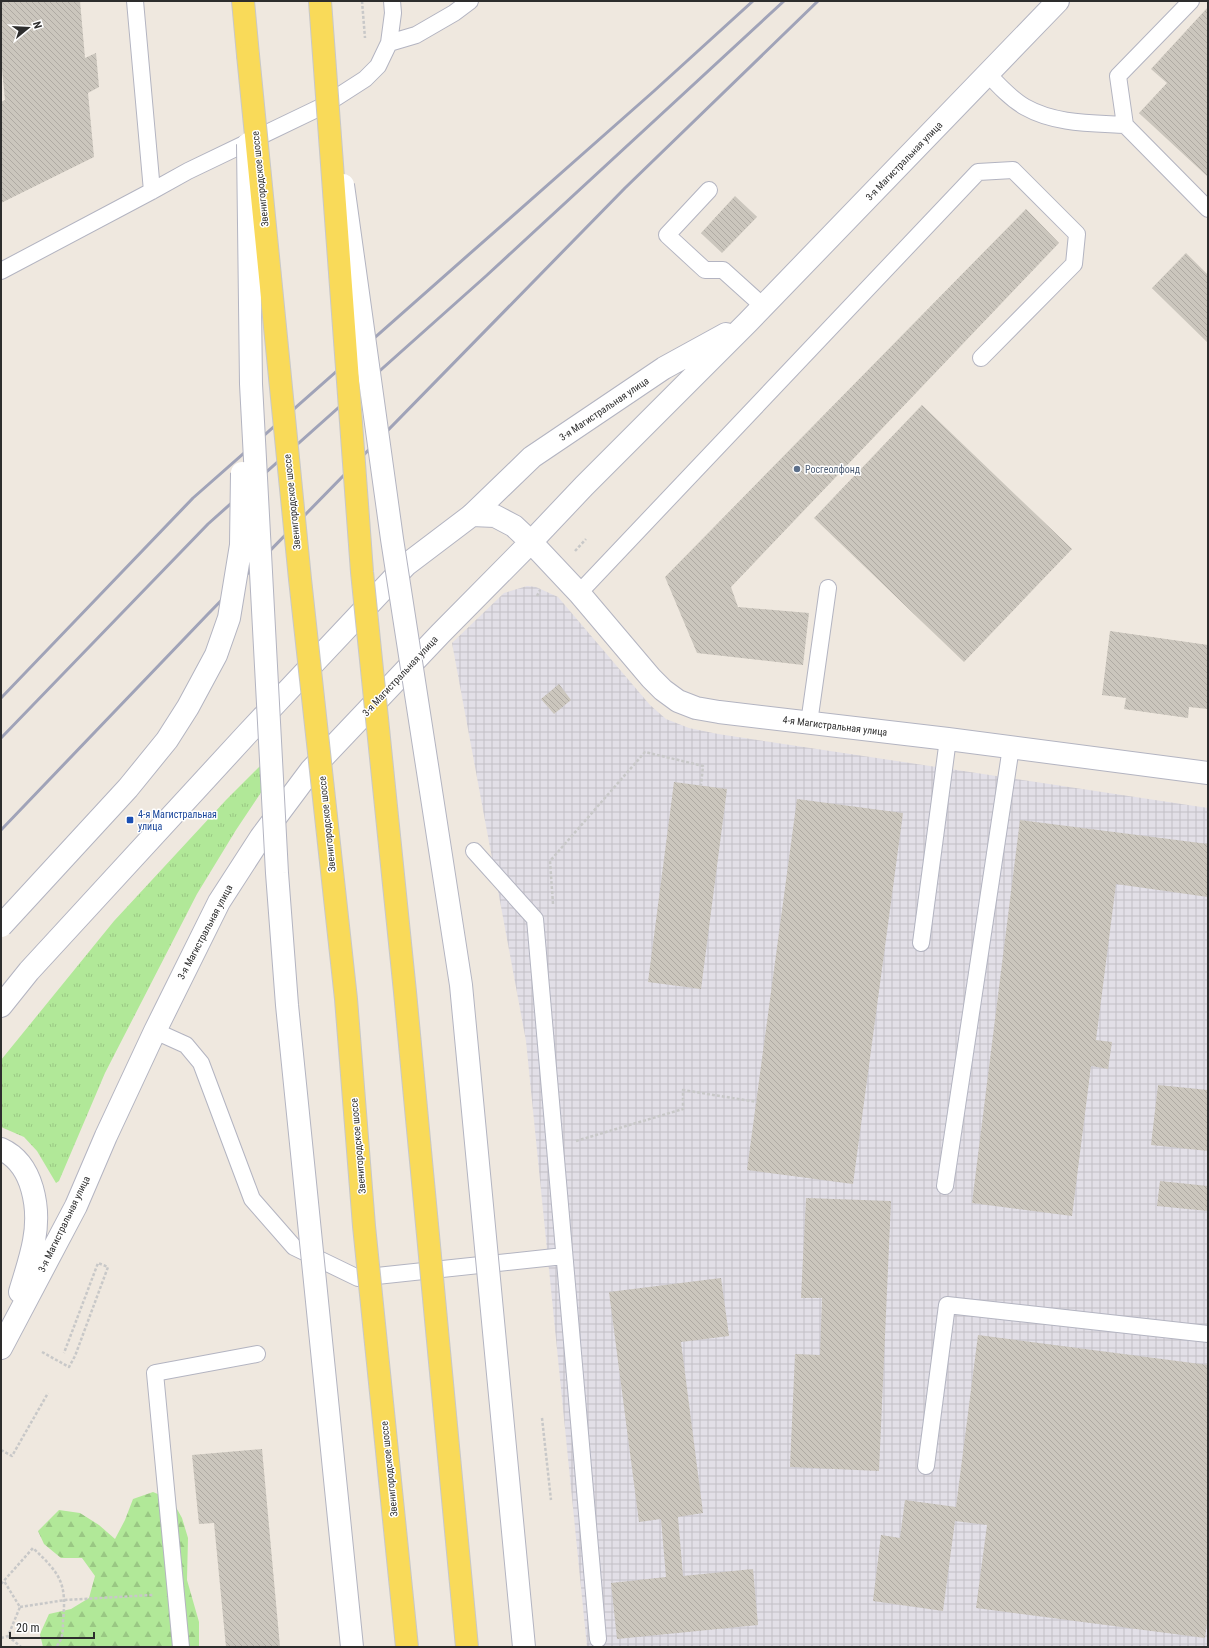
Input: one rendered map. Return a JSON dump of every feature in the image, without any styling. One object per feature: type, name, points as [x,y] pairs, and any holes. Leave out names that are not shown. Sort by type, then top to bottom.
[{"type":"main road","name":"Звенигородское шоссе","points":[[243,1],[301,587],[346,999],[364,1226],[407,1647]]},
{"type":"main road","points":[[320,1],[362,572],[468,1647]]},
{"type":"main road","name":"3-я Магистральная улица","points":[[5,1340],[76,1206],[106,1136],[155,1031],[219,902],[261,837],[307,776],[440,634],[584,486],[748,322],[1058,1]]},
{"type":"main road","points":[[324,47],[378,440],[461,985],[524,1647]]},
{"type":"main road","points":[[248,55],[251,384],[277,873],[287,1005],[352,1647]]},
{"type":"main road","name":"3-я Магистральная улица","points":[[1,1006],[29,970],[246,735],[406,565],[472,515],[532,457],[664,368],[748,322]]},
{"type":"main road","points":[[1,926],[128,788],[166,740],[188,707],[216,655],[229,618],[241,545],[242,460],[251,384]]},
{"type":"main road","points":[[472,515],[495,516],[514,526],[531,542]]},
{"type":"main road","name":"4-я Магистральная улица","points":[[531,542],[579,593],[651,678],[678,701],[696,708],[1208,773]]},
{"type":"main road","points":[[1,1149],[17,1160],[27,1174],[34,1192],[36,1214],[34,1240],[5,1340]]},
{"type":"lane","points":[[135,1],[152,191]]},
{"type":"lane","points":[[1,271],[152,191],[188,170],[323,106],[365,80],[378,66],[389,43],[392,1]]},
{"type":"lane","points":[[389,43],[416,35],[454,13],[470,1]]},
{"type":"lane","points":[[1191,1],[1118,76],[1125,125],[1208,209]]},
{"type":"lane","points":[[988,74],[1003,90],[1025,107],[1058,120],[1125,125]]},
{"type":"lane","points":[[579,593],[978,172],[1013,170],[1077,234],[1074,264],[981,358]]},
{"type":"lane","points":[[709,190],[667,235],[705,270],[723,270],[763,306]]},
{"type":"lane","points":[[809,723],[828,588]]},
{"type":"lane","points":[[920,943],[948,739]]},
{"type":"lane","points":[[945,1186],[1011,747]]},
{"type":"lane","points":[[474,851],[535,919],[598,1639]]},
{"type":"lane","points":[[155,1031],[186,1045],[201,1063],[252,1199],[294,1247],[358,1278],[564,1256]]},
{"type":"lane","points":[[926,1466],[948,1305],[1208,1334]]},
{"type":"lane","points":[[181,1647],[155,1373],[257,1354]]},
{"type":"path","points":[[362,1],[365,43]]},
{"type":"path","points":[[575,551],[586,540]]},
{"type":"path","points":[[537,596],[540,590]]},
{"type":"path","points":[[554,908],[550,861],[645,752],[703,766],[700,785]]},
{"type":"path","points":[[573,1134],[574,1142],[683,1109],[683,1090],[757,1102]]},
{"type":"path","points":[[42,1352],[69,1367],[75,1356],[108,1267],[98,1263],[64,1353]]},
{"type":"path","points":[[1,1450],[12,1456],[48,1393]]},
{"type":"path","points":[[542,1418],[551,1500]]},
{"type":"path","points":[[1,1584],[33,1548],[53,1567],[63,1587],[66,1600],[62,1641],[56,1647]]},
{"type":"path","points":[[4,1581],[20,1607]]},
{"type":"path","points":[[20,1607],[66,1600],[176,1593]]},
{"type":"path","points":[[8,1636],[20,1607]]},
{"type":"path","points":[[1,1638],[8,1636]]},
{"type":"path","points":[[8,1636],[21,1647]]},
{"type":"shaded area","points":[[527,586],[536,587],[558,597],[650,705],[666,719],[689,728],[718,734],[1208,808],[1208,1647],[587,1647],[526,1041],[452,643],[504,593]]},
{"type":"green space","points":[[261,765],[268,782],[236,830],[197,894],[105,1073],[59,1181],[56,1183],[37,1151],[24,1137],[1,1127],[1,1060],[114,921],[226,800]]},
{"type":"green space","points":[[153,1492],[172,1500],[182,1518],[188,1538],[187,1580],[199,1622],[199,1647],[43,1647],[40,1634],[49,1614],[71,1609],[89,1598],[95,1576],[82,1558],[61,1558],[44,1544],[38,1531],[59,1510],[80,1513],[99,1525],[115,1539],[125,1520],[133,1499]]},
{"type":"building","points":[[1,1],[80,1],[85,58],[96,53],[99,87],[88,93],[94,157],[1,203],[1,102],[5,100],[1,59]]},
{"type":"building","points":[[1208,7],[1208,177],[1139,113],[1167,83],[1151,69]]},
{"type":"building","points":[[735,196],[757,217],[722,253],[701,233]]},
{"type":"building","points":[[1026,209],[1059,243],[731,587],[738,607],[809,613],[803,665],[697,653],[665,577]]},
{"type":"building","points":[[1186,253],[1208,275],[1208,343],[1152,288]]},
{"type":"building","points":[[922,405],[1072,549],[964,662],[814,518]]},
{"type":"building","points":[[1110,631],[1208,645],[1208,709],[1189,707],[1188,718],[1124,709],[1126,698],[1102,695]]},
{"type":"building","points":[[559,684],[571,700],[554,714],[541,699]]},
{"type":"building","points":[[674,782],[727,789],[701,989],[648,982]]},
{"type":"building","points":[[797,799],[903,813],[853,1184],[747,1170]]},
{"type":"building","points":[[1020,820],[1208,844],[1208,897],[1116,884],[1096,1040],[1112,1042],[1108,1069],[1091,1066],[1072,1216],[972,1203]]},
{"type":"building","points":[[1158,1085],[1208,1090],[1208,1151],[1151,1145]]},
{"type":"building","points":[[1160,1181],[1208,1186],[1208,1211],[1157,1206]]},
{"type":"building","points":[[806,1198],[891,1201],[879,1471],[790,1467],[795,1354],[820,1355],[822,1298],[801,1298]]},
{"type":"building","points":[[721,1278],[729,1336],[681,1342],[703,1513],[678,1517],[683,1576],[753,1569],[758,1625],[617,1639],[611,1583],[666,1577],[661,1519],[639,1522],[609,1292]]},
{"type":"building","points":[[978,1335],[1208,1365],[1208,1616],[1205,1638],[976,1608],[987,1525],[955,1521],[943,1611],[873,1601],[881,1535],[900,1538],[905,1500],[956,1507]]},
{"type":"building","points":[[262,1449],[280,1647],[226,1647],[214,1523],[199,1524],[192,1455]]},
{"type":"railway","points":[[1,698],[193,498],[654,91],[753,1]]},
{"type":"railway","points":[[1,738],[208,524],[486,276],[784,1]]},
{"type":"railway","points":[[1,830],[208,614],[625,188],[818,1]]},
{"type":"place","name":"Росгеолфонд","points":[[797,469]]},
{"type":"place","name":"4-я Магистральная улица","points":[[130,820]]}]
